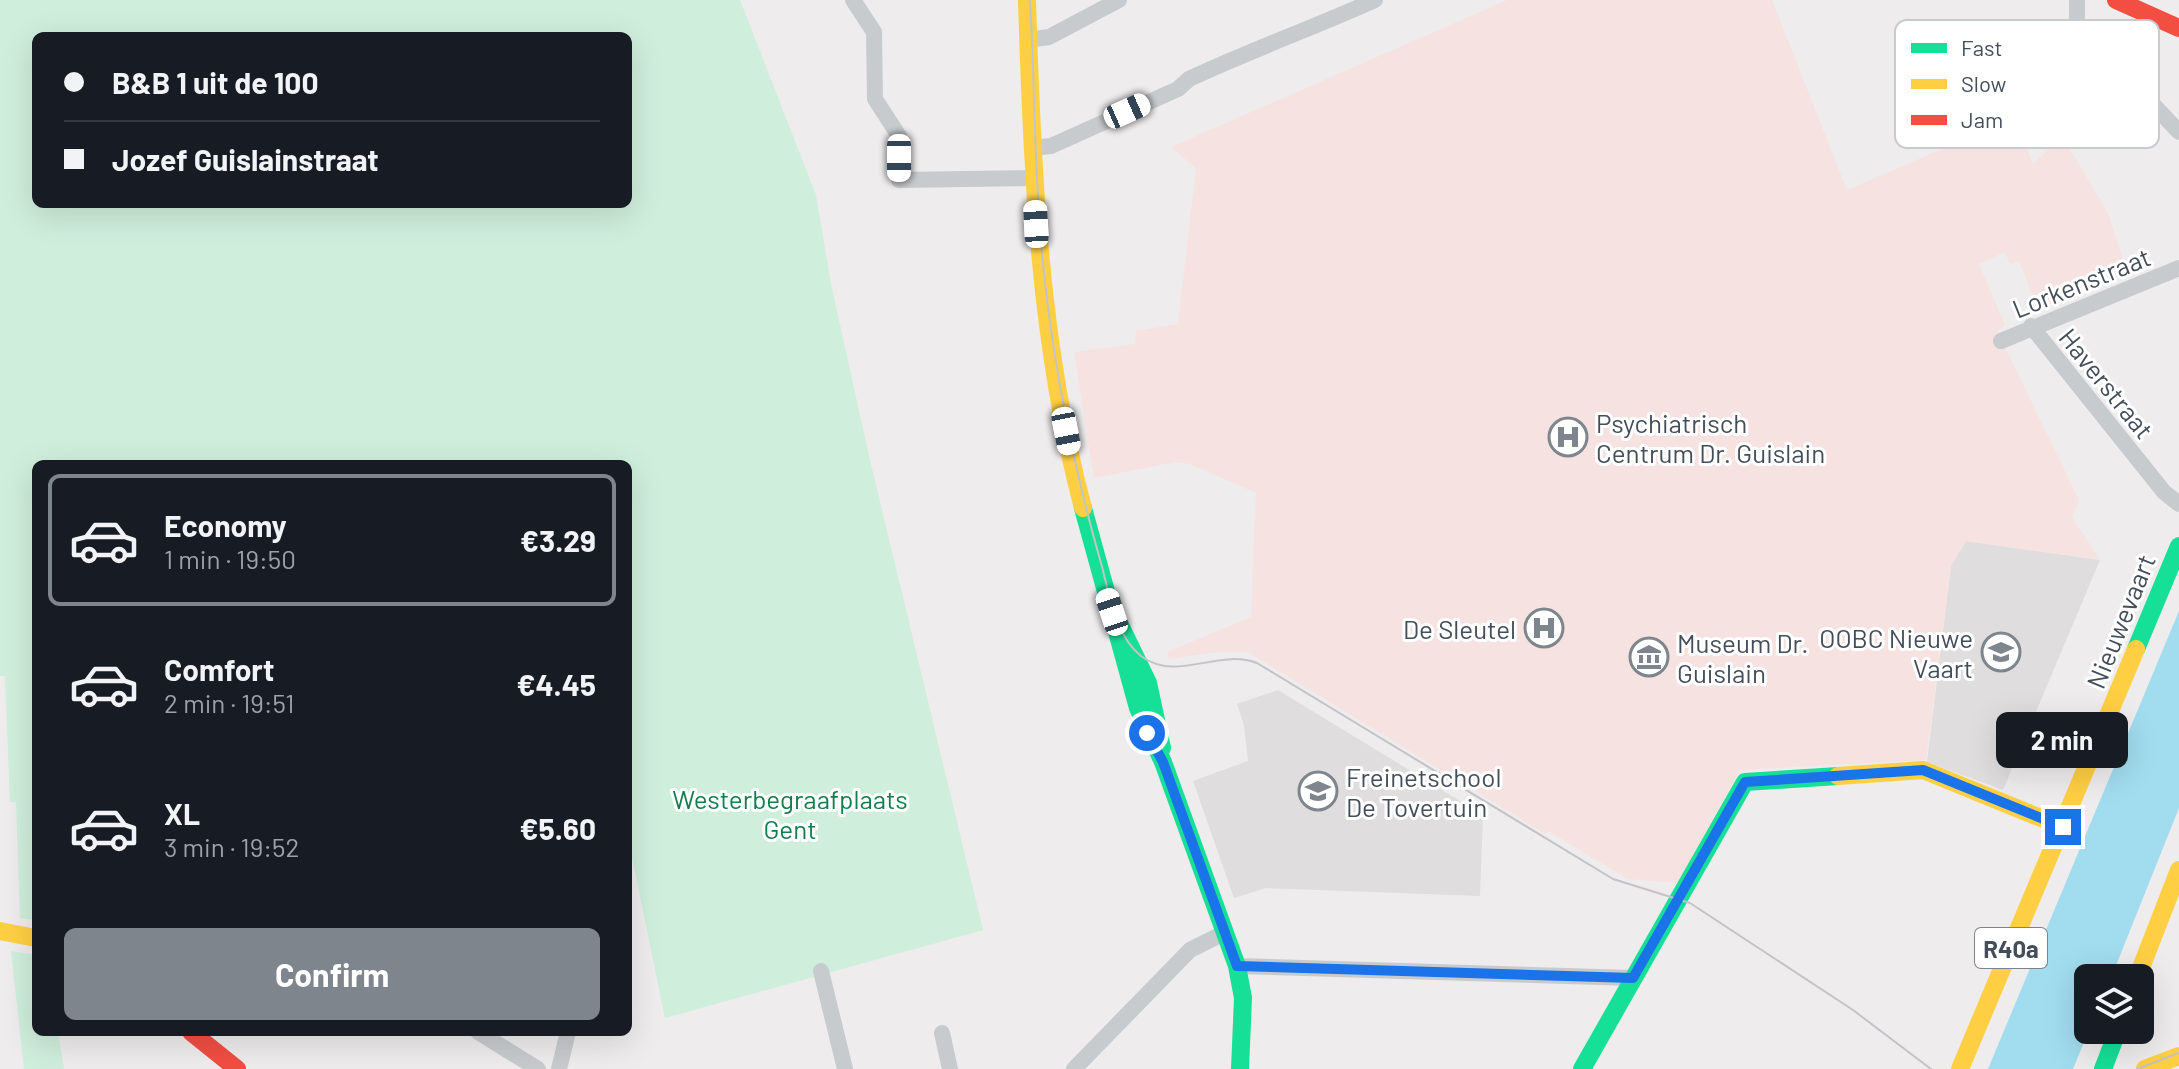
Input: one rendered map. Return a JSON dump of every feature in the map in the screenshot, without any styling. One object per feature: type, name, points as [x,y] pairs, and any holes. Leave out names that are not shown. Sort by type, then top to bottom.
[{"type":"street","points":[[853,0],[874,32],[875,99],[899,136],[899,180],[1033,178]]},
{"type":"street","points":[[1027,0],[1033,178],[1043,285],[1061,404],[1085,518],[1112,612],[1121,658],[1147,733],[1163,762],[1237,966],[1243,998],[1240,1069]]},
{"type":"street","points":[[1028,40],[1049,37],[1119,0]]},
{"type":"street","points":[[1032,148],[1051,146],[1178,89],[1189,79],[1273,40],[1290,39],[1375,0]]},
{"type":"street","points":[[2116,0],[2179,28]]},
{"type":"street","points":[[2159,111],[2179,132]]},
{"type":"street","name":"Lorkenstraat","points":[[2001,341],[2031,326],[2179,268]]},
{"type":"street","name":"Haverstraat","points":[[2031,326],[2164,492],[2179,504]]},
{"type":"street","name":"Nieuwevaart","points":[[1960,1069],[2179,546]]},
{"type":"street","points":[[1582,1069],[1745,782],[1923,770],[2063,827]]},
{"type":"street","points":[[2142,964],[2179,870]]},
{"type":"street","points":[[0,931],[32,937]]},
{"type":"street","points":[[1074,1069],[1190,950],[1224,933]]},
{"type":"street","points":[[1237,966],[1633,978]]},
{"type":"street","points":[[821,971],[845,1069]]},
{"type":"street","points":[[942,1033],[950,1069]]},
{"type":"street","points":[[196,1036],[237,1069]]},
{"type":"street","points":[[484,1036],[538,1069]]},
{"type":"street","points":[[559,1069],[567,1036]]},
{"type":"street","points":[[2103,1069],[2113,1044]]},
{"type":"street","points":[[2145,1069],[2179,1056]]},
{"type":"shaded area","name":"Psychiatrisch Centrum Dr. Guislain","points":[[1507,0],[1772,0],[1847,190],[1944,148],[2026,148],[2033,164],[2050,148],[2069,148],[2108,213],[2128,275],[2038,309],[2019,261],[2010,264],[2005,252],[1979,264],[2005,325],[1997,331],[2079,500],[2072,517],[2100,560],[1966,541],[1951,566],[1926,760],[1740,770],[1678,883],[1628,879],[1548,831],[1545,834],[1248,652],[1217,652],[1169,659],[1167,652],[1251,617],[1256,493],[1190,464],[1175,462],[1094,478],[1074,352],[1135,344],[1136,331],[1178,324],[1196,168],[1171,147]]},
{"type":"shaded area","name":"OOBC Nieuwe Vaart","points":[[1966,541],[2100,560],[2003,790],[1927,762],[1951,566]]},
{"type":"shaded area","name":"Freinetschool De Tovertuin","points":[[1278,690],[1483,815],[1480,896],[1266,888],[1234,898],[1193,781],[1248,761],[1244,725],[1237,704]]},
{"type":"green space","name":"Westerbegraafplaats Gent","points":[[0,0],[740,0],[816,195],[831,284],[869,456],[983,930],[665,1018],[632,857],[632,460],[32,460],[32,920],[20,918],[16,802],[10,802],[5,676],[0,676]]},
{"type":"green space","points":[[11,951],[32,954],[32,1036],[59,1036],[64,1069],[24,1069]]},
{"type":"water","points":[[2179,611],[2179,808],[2117,964],[2074,964],[2074,1044],[2083,1044],[2073,1069],[1988,1069]]},
{"type":"tram line","points":[[1030,0],[1039,222],[1057,371],[1081,487],[1110,600],[1119,625],[1132,647],[1141,656],[1169,666],[1227,659],[1257,663],[1613,879],[1690,903],[1853,1010],[1931,1069]]},
{"type":"tram line","points":[[2137,1069],[2179,1053]]},
{"type":"traffic: fast","points":[[1083,508],[1138,708],[1163,762],[1237,966],[1243,998],[1240,1069]]},
{"type":"traffic: fast","points":[[2136,649],[2179,546]]},
{"type":"traffic: fast","points":[[1119,623],[1148,683],[1162,748]]},
{"type":"traffic: fast","points":[[1582,1069],[1745,782],[1838,776]]},
{"type":"traffic: fast","points":[[2103,1069],[2113,1044]]},
{"type":"traffic: slow","points":[[1027,0],[1035,192],[1047,320],[1068,446],[1083,508]]},
{"type":"traffic: slow","points":[[1960,1069],[2136,649]]},
{"type":"traffic: slow","points":[[1838,776],[1923,770],[2063,827]]},
{"type":"traffic: slow","points":[[2142,964],[2179,870]]},
{"type":"traffic: slow","points":[[0,931],[32,937]]},
{"type":"traffic: slow","points":[[2145,1069],[2179,1056]]},
{"type":"traffic: jam","points":[[2116,0],[2179,28]]},
{"type":"traffic: jam","points":[[196,1036],[237,1069]]},
{"type":"place","name":"Psychiatrisch Centrum Dr. Guislain","points":[[1568,437]]},
{"type":"place","name":"De Sleutel","points":[[1544,628]]},
{"type":"place","name":"OOBC Nieuwe Vaart","points":[[2001,652]]},
{"type":"place","name":"Museum Dr. Guislain","points":[[1649,657]]},
{"type":"place","name":"Freinetschool De Tovertuin","points":[[1318,791]]},
{"type":"route","points":[[1147,733],[1163,762],[1237,966],[1553,973],[1633,978],[1745,782],[1923,770],[2063,827]]}]
